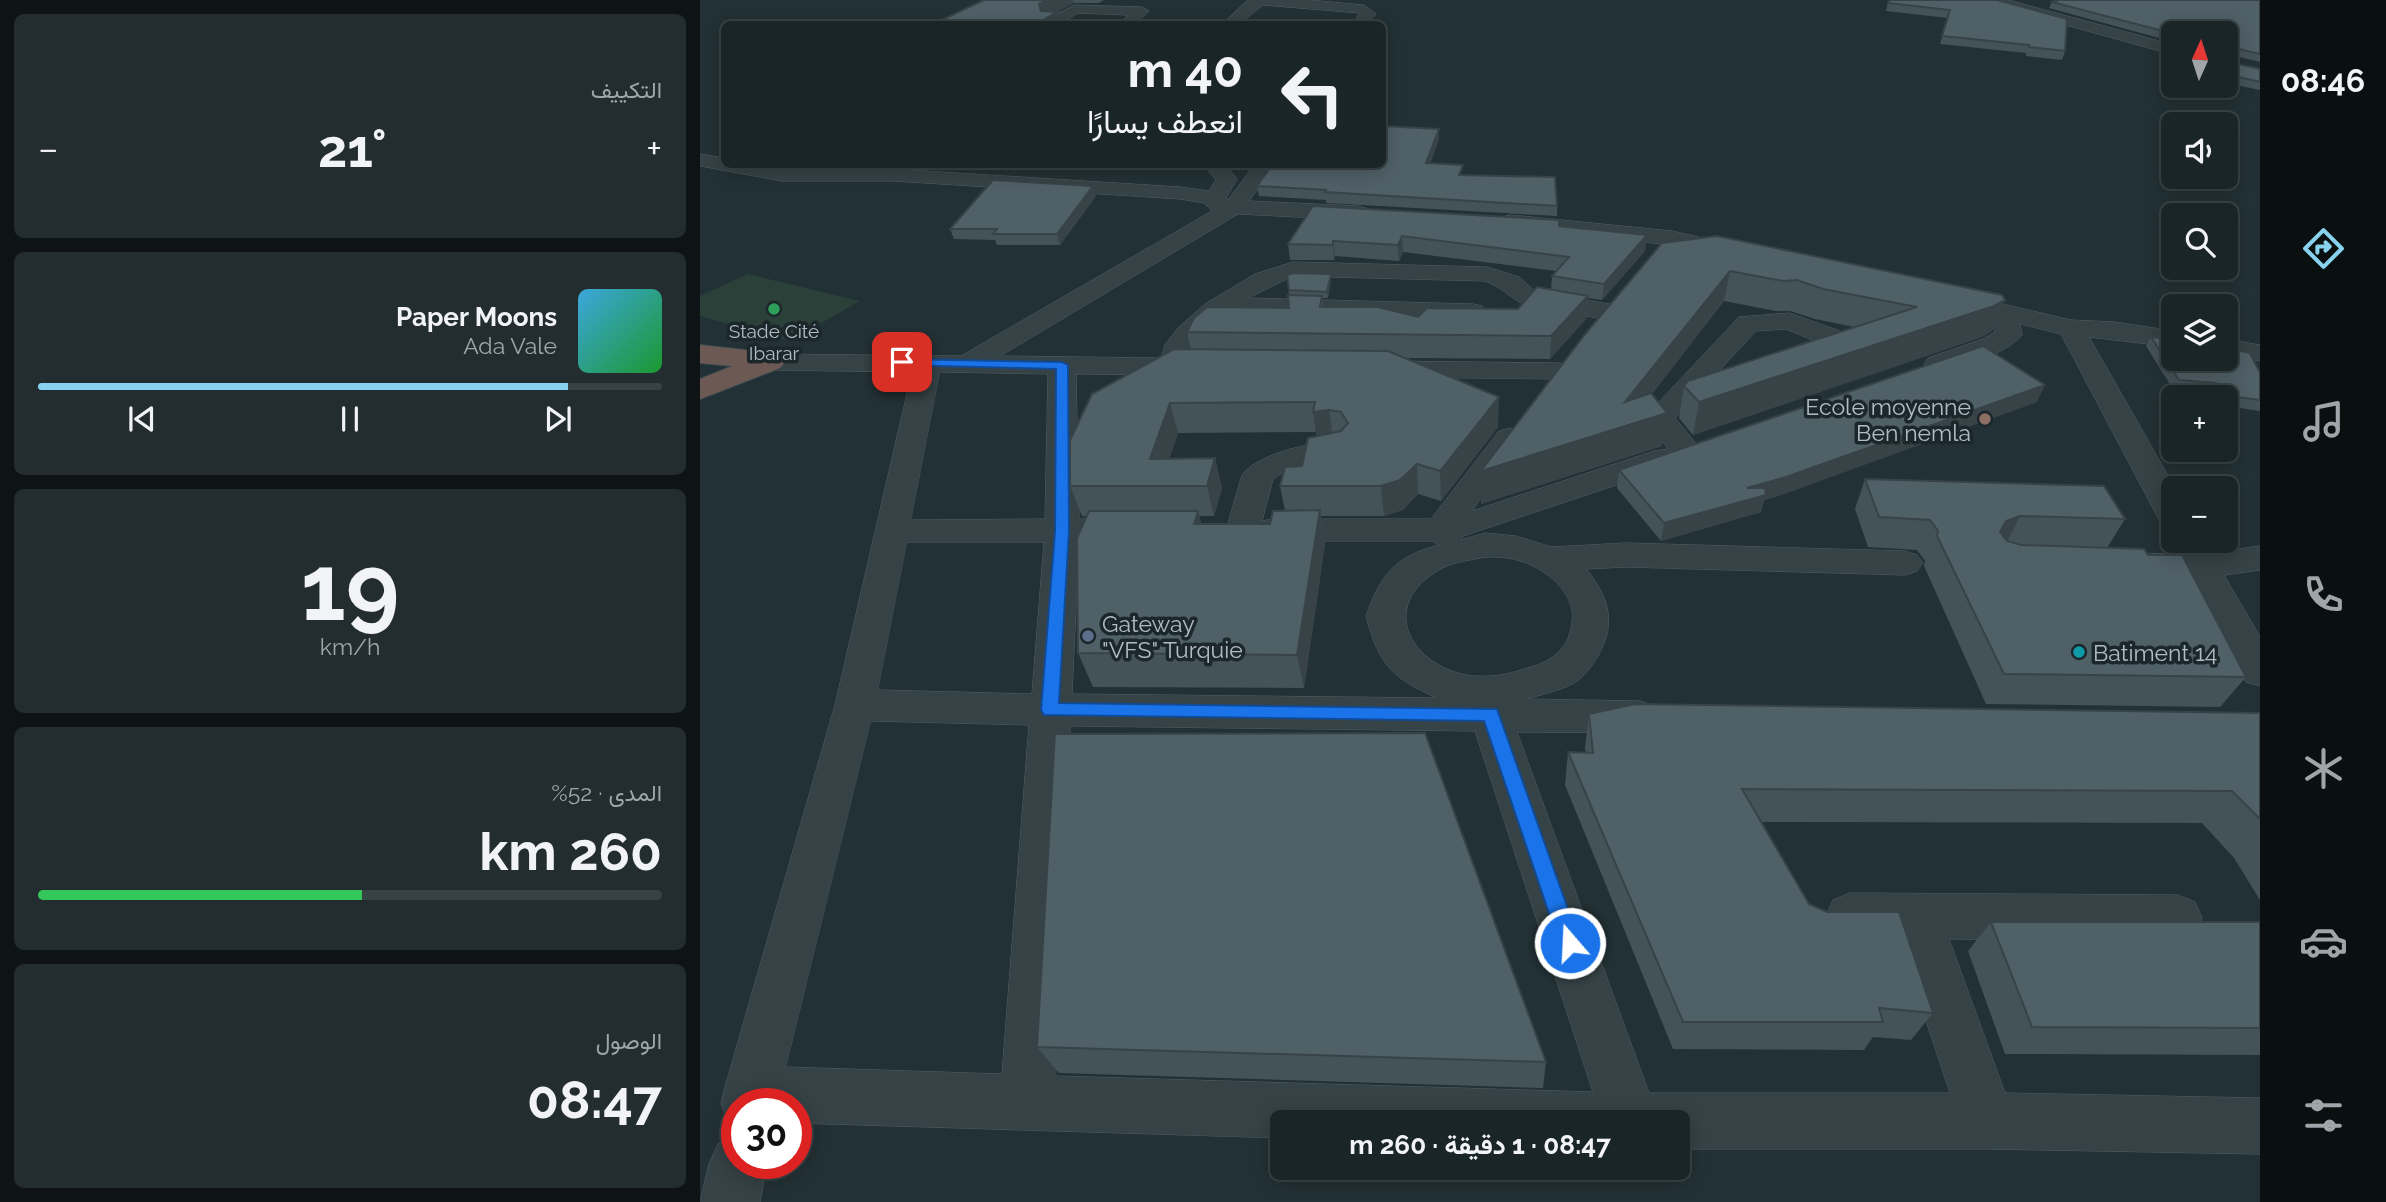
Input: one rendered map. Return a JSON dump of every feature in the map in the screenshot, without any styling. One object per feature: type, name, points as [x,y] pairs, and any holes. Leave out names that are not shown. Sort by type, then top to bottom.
[{"type":"highway","points":[[700,354],[770,362]]},
{"type":"highway","points":[[700,390],[770,362]]},
{"type":"street","points":[[1091,21],[1126,0]]},
{"type":"street","points":[[1233,21],[1257,0],[1364,9],[1369,14],[1362,21]]},
{"type":"street","points":[[1992,0],[2161,46]]},
{"type":"street","points":[[1052,21],[1069,10],[1142,11],[1130,21]]},
{"type":"street","points":[[700,160],[721,164]]},
{"type":"street","points":[[744,168],[782,175],[893,175],[1180,193],[1224,206],[1385,214]]},
{"type":"street","points":[[1217,168],[1227,179],[1224,206]]},
{"type":"street","points":[[970,363],[1224,206],[1262,168]]},
{"type":"street","points":[[1493,221],[1562,226],[1663,249],[1755,256]]},
{"type":"street","points":[[1171,366],[1180,344],[1203,318],[1270,275],[1293,270],[1487,274],[1507,280],[1521,289],[1512,305]]},
{"type":"street","points":[[1927,294],[2071,328],[2114,330],[2161,337]]},
{"type":"street","points":[[1222,305],[1485,313],[1512,305],[1592,332]]},
{"type":"street","points":[[1916,371],[1993,345],[2009,335],[2006,322],[1989,309]]},
{"type":"street","points":[[1627,1110],[1489,703],[1428,680],[1404,662],[1389,641],[1384,617],[1390,594],[1405,574],[1427,559],[1448,539],[1481,520],[1698,446],[1659,418],[1748,323],[1789,321],[1830,337],[1792,350]]},
{"type":"street","points":[[2071,328],[2161,492]]},
{"type":"street","points":[[1352,368],[1592,332]]},
{"type":"street","points":[[1448,539],[1532,408],[1592,332]]},
{"type":"street","points":[[2238,349],[2260,353]]},
{"type":"street","points":[[770,362],[1227,367]]},
{"type":"street","points":[[753,1088],[856,705],[928,362]]},
{"type":"street","points":[[1027,1104],[1062,531],[1062,365]]},
{"type":"street","points":[[1691,384],[1742,367]]},
{"type":"street","points":[[1333,451],[1274,464],[1258,475],[1229,530],[1448,539],[1518,548],[1548,559],[1572,576],[1588,598],[1592,624],[1584,649],[1564,671],[1533,687],[1495,694],[1489,703]]},
{"type":"street","points":[[893,531],[1159,530]]},
{"type":"street","points":[[2194,554],[2260,671]]},
{"type":"street","points":[[2109,564],[2194,554],[2252,565]]},
{"type":"street","points":[[1548,559],[1626,555],[1905,563]]},
{"type":"street","points":[[856,705],[1050,710],[1489,703],[1672,717]]},
{"type":"street","points":[[1812,916],[2178,918]]},
{"type":"street","points":[[1916,916],[1987,1121]]},
{"type":"street","points":[[812,1100],[1270,1111]]},
{"type":"street","points":[[1690,1121],[1987,1121],[2260,1126]]},
{"type":"street","points":[[730,1202],[734,1179]]},
{"type":"green space","name":"Stade Cité Ibarar","points":[[748,274],[860,301],[790,341],[700,316],[700,296]]},
{"type":"building","points":[[984,0],[1047,0],[1039,4],[1041,11],[1057,12],[1041,21],[939,21]]},
{"type":"building","points":[[1890,0],[1997,0],[2067,19],[2065,51],[1942,36],[1950,10],[1888,3]]},
{"type":"building","points":[[2260,0],[2260,54],[2238,49],[2238,21],[2161,21],[2161,31],[2052,2]]},
{"type":"building","points":[[2238,64],[2260,69],[2260,82],[2238,77]]},
{"type":"building","points":[[1386,126],[1439,129],[1426,163],[1463,165],[1459,175],[1555,177],[1557,206],[1325,192],[1326,190],[1257,186],[1270,168],[1386,168]]},
{"type":"building","points":[[993,180],[1093,186],[1057,234],[993,234],[997,229],[950,229]]},
{"type":"building","points":[[1313,206],[1559,220],[1559,226],[1647,235],[1604,284],[1552,276],[1569,257],[1402,236],[1398,245],[1333,241],[1333,245],[1288,244]]},
{"type":"building","points":[[1717,236],[2002,295],[2005,300],[1994,306],[1699,402],[1684,386],[1688,381],[1917,307],[1823,289],[1797,280],[1783,281],[1730,271],[1625,402],[1651,393],[1667,413],[1481,471],[1586,333],[1662,243]]},
{"type":"building","points":[[1331,274],[1327,292],[1289,290],[1287,275]]},
{"type":"building","points":[[1537,287],[1588,296],[1551,336],[1187,332],[1194,318],[1207,307],[1289,308],[1288,295],[1322,296],[1320,307],[1378,307],[1418,317],[1427,308],[1518,309]]},
{"type":"building","points":[[2151,337],[2161,338],[2161,352]]},
{"type":"building","points":[[1983,346],[2045,385],[1786,477],[1747,488],[1765,488],[1766,495],[1664,523],[1619,470]]},
{"type":"building","points":[[1174,349],[1388,351],[1499,397],[1440,471],[1417,464],[1400,480],[1381,486],[1280,486],[1285,467],[1302,466],[1308,438],[1341,431],[1348,423],[1341,412],[1313,412],[1315,402],[1170,403],[1150,459],[1215,458],[1207,486],[1070,486],[1070,440],[1092,394]]},
{"type":"building","points":[[2238,350],[2250,353],[2260,373],[2260,400],[2238,397],[2238,385],[2179,380],[2173,371],[2238,371]]},
{"type":"building","points":[[1865,479],[2104,486],[2125,519],[2020,516],[2006,521],[2000,532],[2007,541],[2021,545],[2144,549],[2148,555],[2182,555],[2246,677],[2004,674],[1937,536],[1938,531],[1930,520],[1879,517]]},
{"type":"building","points":[[1320,510],[1297,655],[1078,653],[1077,538],[1089,511],[1198,511],[1194,524],[1270,524],[1273,511]]},
{"type":"building","points":[[1635,704],[2260,713],[2260,819],[2232,791],[1742,789],[1809,904],[1827,912],[1899,912],[1933,1013],[1879,1008],[1883,1022],[1683,1022],[1568,752],[1593,753],[1589,714]]},
{"type":"building","points":[[1425,733],[1546,1062],[1037,1047],[1055,734]]},
{"type":"building","points":[[1991,922],[2260,922],[2260,1028],[2032,1027]]},
{"type":"place","name":"Stade Cité Ibarar","points":[[774,309]]},
{"type":"place","name":"Ecole moyenne Ben nemla","points":[[1985,419]]},
{"type":"place","name":"Gateway \"VFS\" Turquie","points":[[1088,636]]},
{"type":"place","name":"Batiment 14","points":[[2079,652]]},
{"type":"route","points":[[902,362],[1062,365],[1062,531],[1050,710],[1490,714],[1570,943]]}]
